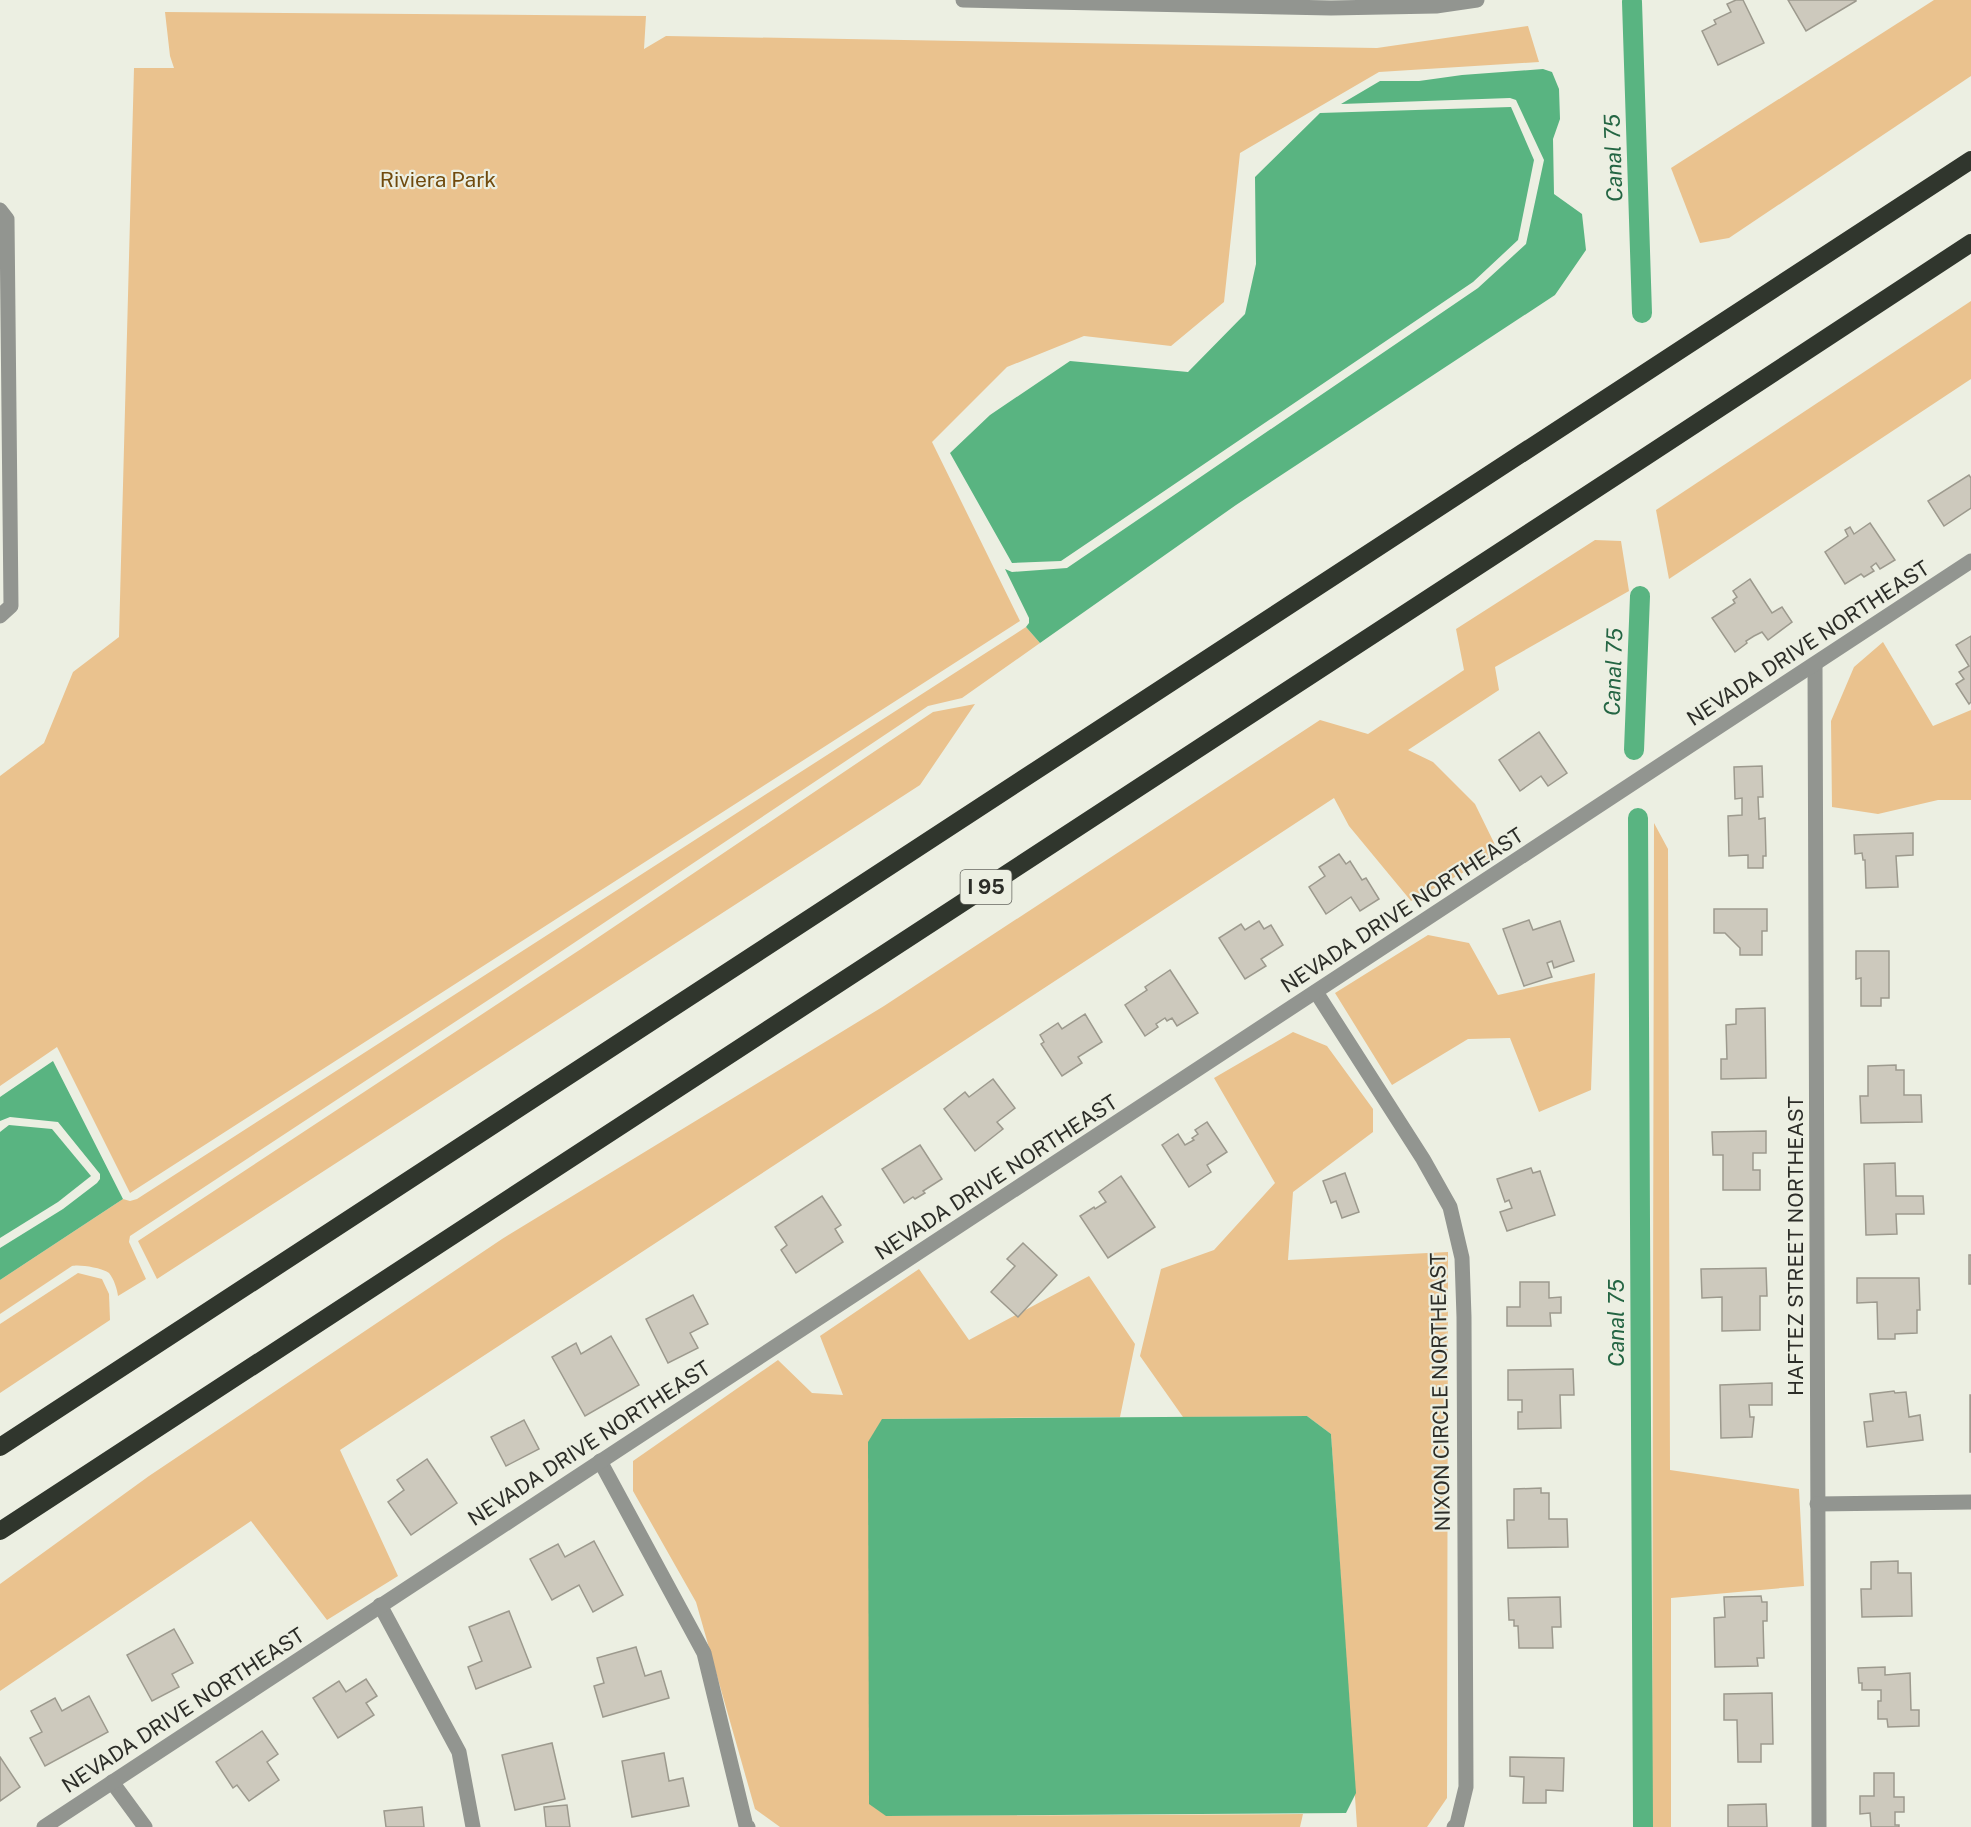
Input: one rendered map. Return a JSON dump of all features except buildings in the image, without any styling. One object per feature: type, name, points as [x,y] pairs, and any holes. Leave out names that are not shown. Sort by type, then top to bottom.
[{"type":"highway","points":[[0,1447],[1971,160]]},
{"type":"highway","name":"I 95","points":[[0,1531],[1971,243]]},
{"type":"street","points":[[963,0],[1331,8],[1477,0]]},
{"type":"street","points":[[0,210],[7,219],[11,606],[0,616]]},
{"type":"street","name":"NEVADA DRIVE NORTHEAST","points":[[44,1827],[1971,561]]},
{"type":"street","name":"HAFTEZ STREET NORTHEAST","points":[[1815,664],[1819,1827]]},
{"type":"street","name":"NIXON CIRCLE NORTHEAST","points":[[1316,992],[1423,1159],[1450,1207],[1462,1258],[1466,1787],[1457,1824],[1454,1827]]},
{"type":"street","points":[[600,1461],[704,1653],[748,1827]]},
{"type":"street","points":[[1817,1504],[1971,1502]]},
{"type":"street","points":[[380,1605],[459,1752],[473,1827]]},
{"type":"street","points":[[112,1782],[145,1827]]},
{"type":"green space","points":[[1934,0],[1971,0],[1971,76],[1729,238],[1700,243],[1671,168]]},
{"type":"green space","name":"Riviera Park","points":[[165,12],[646,16],[644,49],[666,36],[1377,48],[1528,26],[1539,62],[1379,72],[1240,153],[1224,302],[1171,346],[1084,336],[1007,367],[932,442],[1020,621],[130,1193],[57,1047],[0,1086],[0,776],[44,743],[73,672],[119,637],[134,68],[174,68],[170,56]]},
{"type":"green space","points":[[1971,301],[1971,379],[1669,579],[1656,510]]},
{"type":"green space","points":[[1595,540],[1621,541],[1629,591],[1495,667],[1499,690],[1408,750],[1433,762],[1475,804],[1499,853],[1411,901],[1349,826],[1334,798],[340,1450],[398,1576],[327,1620],[251,1521],[0,1691],[0,1584],[149,1476],[502,1239],[884,1006],[1320,720],[1368,734],[1464,670],[1456,629]]},
{"type":"green space","points":[[1026,627],[1040,643],[962,698],[928,706],[130,1236],[129,1242],[146,1279],[118,1296],[109,1273],[91,1267],[72,1266],[0,1314],[0,1280],[123,1199],[130,1201],[137,1199]]},
{"type":"green space","points":[[1883,642],[1933,726],[1971,710],[1971,800],[1938,800],[1878,814],[1832,807],[1831,721],[1854,667]]},
{"type":"green space","points":[[975,704],[920,785],[157,1279],[138,1241],[581,949],[933,712]]},
{"type":"green space","points":[[1654,823],[1668,849],[1670,1470],[1799,1489],[1804,1586],[1671,1598],[1671,1827],[1652,1827]]},
{"type":"green space","points":[[1428,935],[1469,943],[1498,995],[1595,973],[1591,1090],[1539,1112],[1510,1038],[1468,1039],[1392,1085],[1335,993]]},
{"type":"green space","points":[[1293,1032],[1327,1046],[1373,1109],[1373,1132],[1293,1192],[1288,1260],[1448,1252],[1447,1798],[1427,1827],[1357,1827],[1331,1434],[1307,1416],[1183,1417],[1140,1356],[1161,1269],[1214,1250],[1275,1183],[1214,1078]]},
{"type":"green space","points":[[919,1269],[969,1340],[1089,1276],[1135,1344],[1120,1417],[882,1419],[886,1816],[1303,1814],[1300,1827],[780,1827],[755,1809],[696,1602],[633,1491],[633,1461],[778,1360],[812,1393],[843,1395],[820,1336]]},
{"type":"green space","points":[[78,1273],[102,1279],[109,1294],[110,1320],[0,1393],[0,1324]]},
{"type":"shaded area","points":[[1543,69],[1552,72],[1559,89],[1560,119],[1553,139],[1554,194],[1582,214],[1586,250],[1555,295],[1236,505],[1040,643],[1026,627],[1029,618],[1005,569],[1012,572],[1067,568],[1478,288],[1526,244],[1544,160],[1516,100],[1510,98],[1341,104],[1380,81],[1419,81],[1462,75]]},
{"type":"shaded area","points":[[1511,107],[1534,160],[1518,240],[1473,282],[1061,561],[1012,563],[950,453],[990,415],[1070,361],[1188,372],[1245,314],[1256,264],[1255,177],[1320,113]]},
{"type":"shaded area","points":[[53,1061],[123,1199],[0,1280],[0,1248],[63,1209],[100,1179],[100,1174],[58,1122],[10,1117],[0,1121],[0,1097]]},
{"type":"shaded area","points":[[9,1125],[52,1129],[91,1176],[58,1202],[0,1238],[0,1132]]},
{"type":"shaded area","points":[[1307,1416],[1331,1434],[1356,1793],[1346,1813],[886,1816],[869,1804],[868,1442],[882,1419]]},
{"type":"waterway","name":"Canal 75","points":[[1632,2],[1642,313]]},
{"type":"waterway","name":"Canal 75","points":[[1634,750],[1640,596]]},
{"type":"waterway","name":"Canal 75","points":[[1638,818],[1643,1827]]}]
